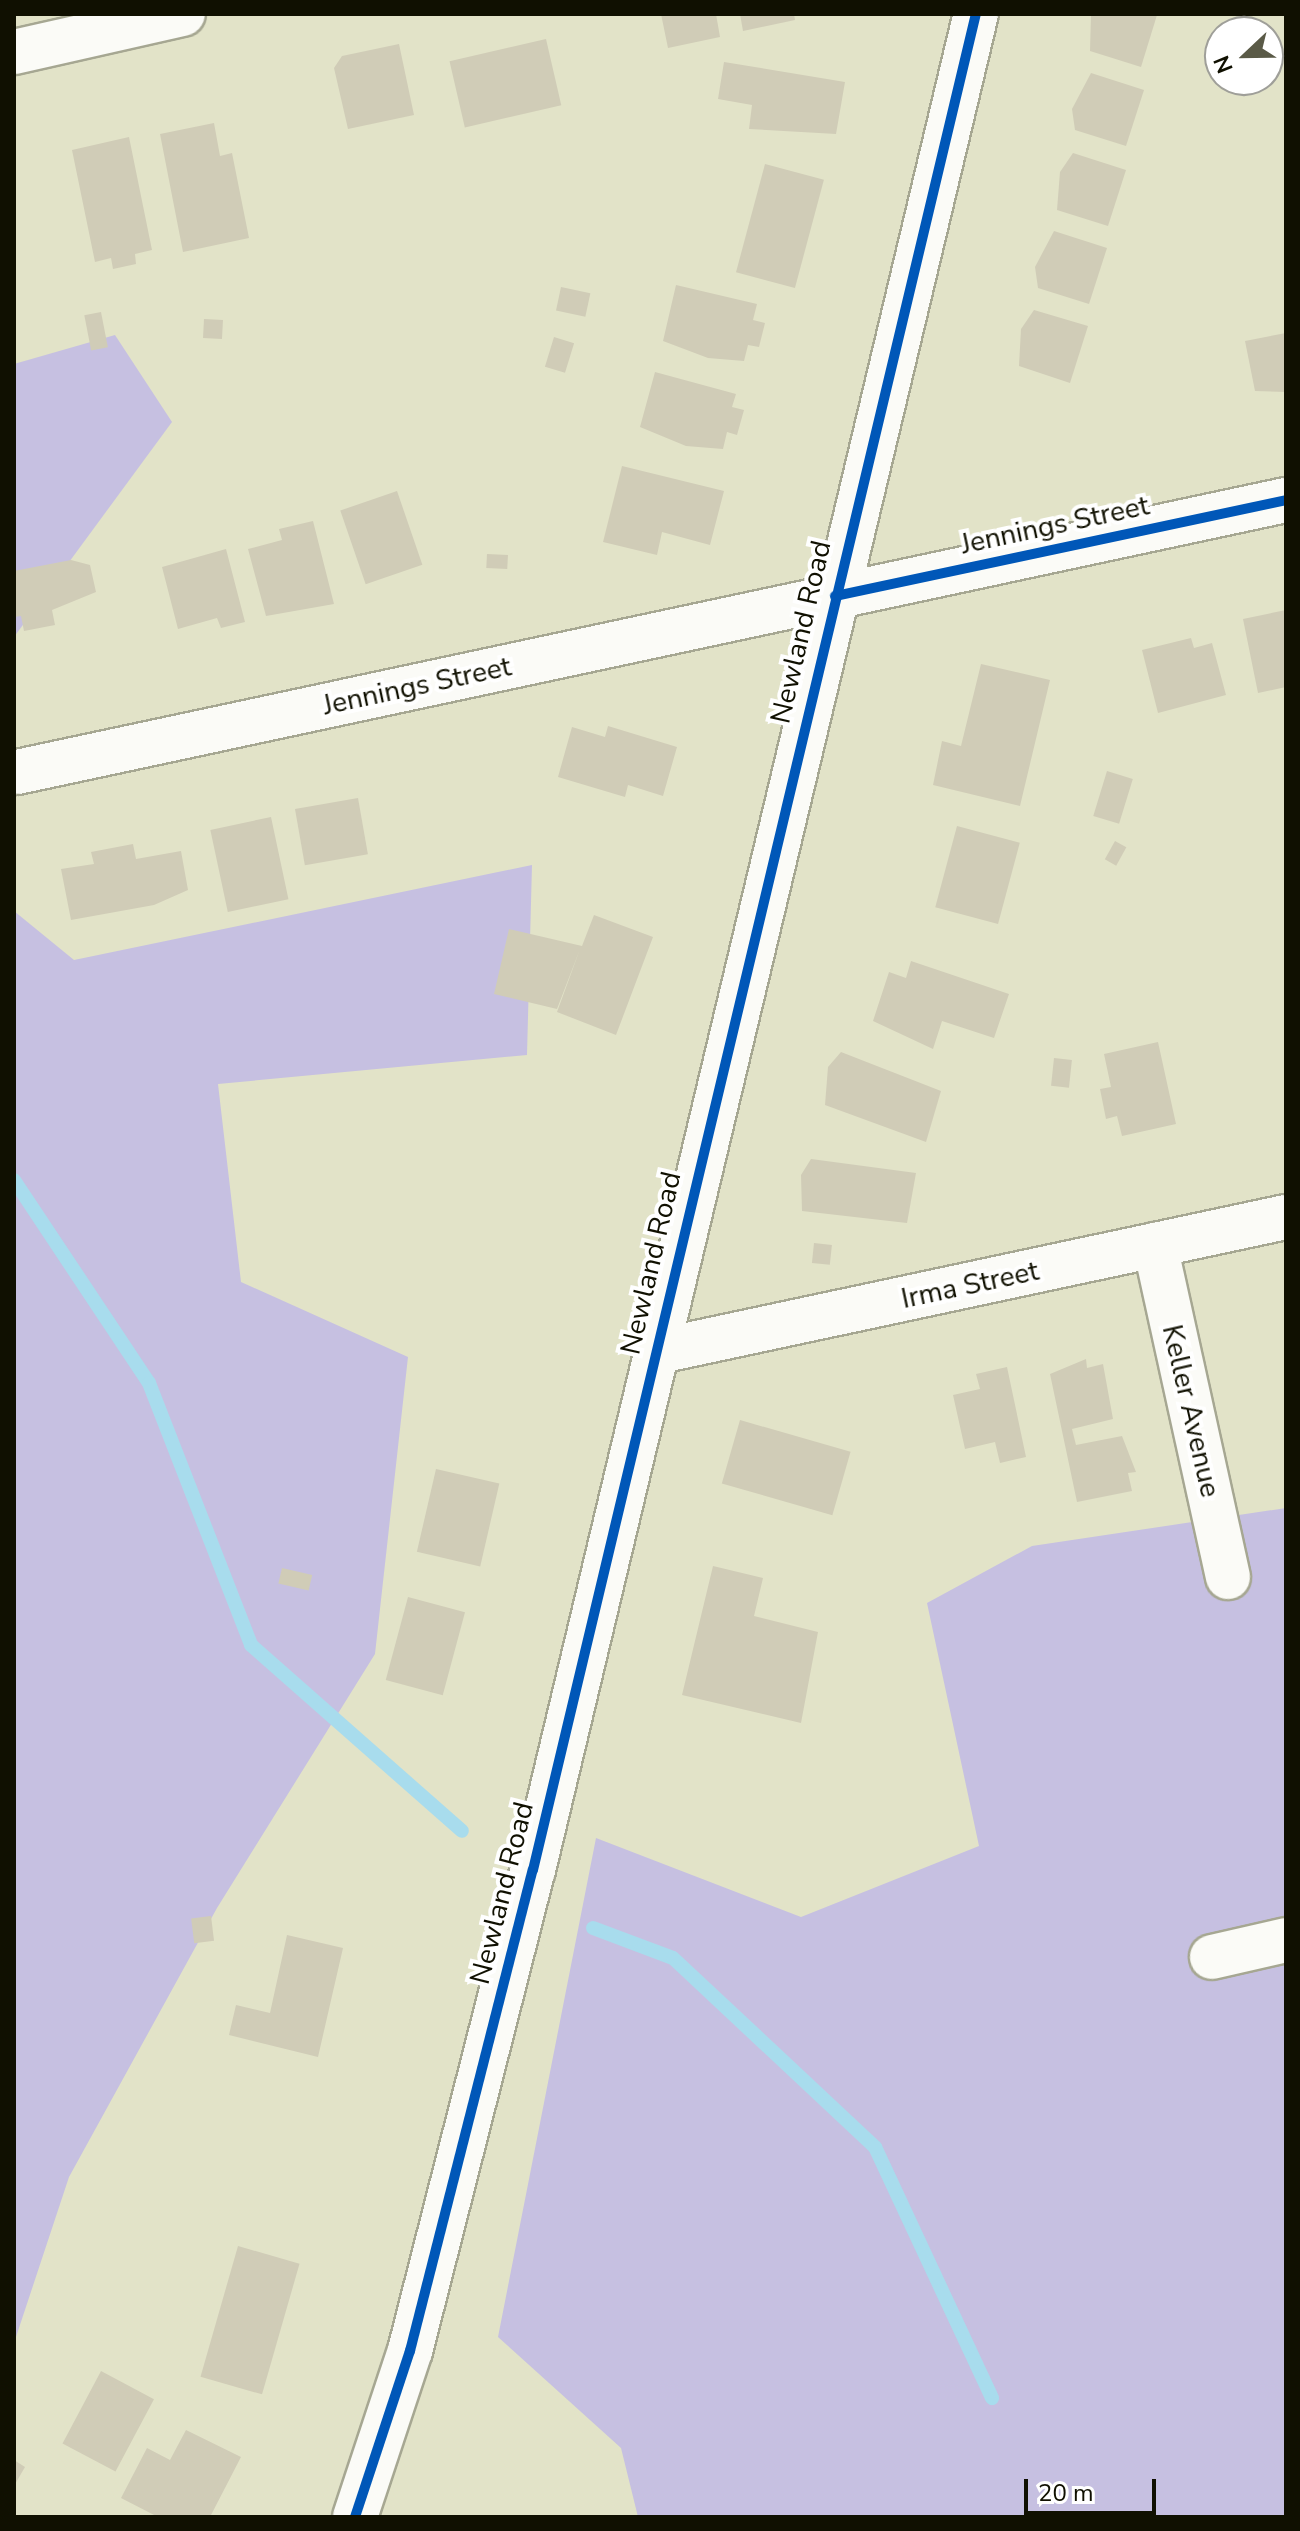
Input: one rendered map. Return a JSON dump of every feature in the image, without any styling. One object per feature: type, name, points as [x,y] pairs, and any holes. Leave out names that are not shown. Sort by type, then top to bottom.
[{"type":"street","points":[[14,52],[183,14]]},
{"type":"street","name":"Newland Road","points":[[355,2517],[410,2351],[451,2193],[976,14]]},
{"type":"street","name":"Jennings Street","points":[[17,772],[1286,500]]},
{"type":"street","name":"Irma Street","points":[[655,1352],[1286,1217]]},
{"type":"street","name":"Keller Avenue","points":[[1155,1245],[1228,1577]]},
{"type":"street","points":[[1212,1957],[1286,1940]]},
{"type":"shaded area","points":[[115,335],[172,422],[14,637],[14,364]]},
{"type":"shaded area","points":[[532,865],[527,1055],[218,1084],[241,1282],[408,1357],[375,1654],[217,1908],[69,2177],[14,2343],[14,911],[74,960]]},
{"type":"shaded area","points":[[1286,1508],[1286,2517],[638,2517],[621,2448],[498,2337],[596,1838],[801,1917],[979,1846],[927,1603],[1032,1546]]},
{"type":"building","points":[[661,14],[716,14],[720,37],[668,48]]},
{"type":"building","points":[[740,14],[794,14],[795,20],[743,31]]},
{"type":"building","points":[[1091,14],[1157,15],[1141,67],[1090,51]]},
{"type":"building","points":[[546,39],[561,105],[465,128],[450,61]]},
{"type":"building","points":[[399,44],[414,115],[348,129],[334,68],[342,56]]},
{"type":"building","points":[[724,62],[845,82],[836,134],[749,129],[752,105],[718,99]]},
{"type":"building","points":[[1091,73],[1144,90],[1126,146],[1075,130],[1072,109]]},
{"type":"building","points":[[214,123],[220,156],[232,153],[249,238],[183,252],[160,134]]},
{"type":"building","points":[[129,137],[152,250],[135,254],[136,264],[113,269],[111,258],[95,262],[72,150]]},
{"type":"building","points":[[1073,153],[1126,170],[1108,226],[1057,210],[1060,172]]},
{"type":"building","points":[[765,164],[824,180],[795,288],[736,272]]},
{"type":"building","points":[[1054,231],[1107,248],[1089,304],[1038,288],[1035,267]]},
{"type":"building","points":[[676,285],[757,304],[753,320],[765,323],[759,347],[748,345],[744,361],[708,358],[663,341]]},
{"type":"building","points":[[561,287],[590,293],[585,317],[556,310]]},
{"type":"building","points":[[1034,310],[1088,326],[1070,383],[1019,366],[1021,329]]},
{"type":"building","points":[[101,312],[108,347],[91,351],[84,315]]},
{"type":"building","points":[[204,319],[223,320],[222,339],[203,338]]},
{"type":"building","points":[[1286,333],[1286,392],[1255,391],[1245,341]]},
{"type":"building","points":[[554,337],[574,343],[565,373],[545,367]]},
{"type":"building","points":[[655,372],[736,394],[732,407],[744,410],[737,435],[727,432],[723,449],[686,446],[640,427]]},
{"type":"building","points":[[622,466],[724,491],[710,545],[662,532],[657,555],[603,542]]},
{"type":"building","points":[[397,491],[422,565],[366,584],[340,511]]},
{"type":"building","points":[[313,521],[334,604],[266,616],[248,549],[282,540],[279,529]]},
{"type":"building","points":[[226,549],[245,622],[221,628],[217,618],[178,629],[162,567]]},
{"type":"building","points":[[487,554],[508,555],[507,569],[486,568]]},
{"type":"building","points":[[71,560],[90,565],[96,592],[52,610],[55,625],[24,631],[21,616],[14,617],[14,571]]},
{"type":"building","points":[[1286,610],[1286,687],[1258,693],[1243,619]]},
{"type":"building","points":[[1191,638],[1194,648],[1212,643],[1226,695],[1158,713],[1142,650]]},
{"type":"building","points":[[981,664],[1050,680],[1020,806],[933,785],[942,741],[961,746]]},
{"type":"building","points":[[608,726],[677,747],[663,796],[628,785],[625,797],[558,777],[572,727],[605,737]]},
{"type":"building","points":[[1107,771],[1133,779],[1119,824],[1093,816]]},
{"type":"building","points":[[358,798],[368,854],[305,865],[295,809]]},
{"type":"building","points":[[271,817],[288,899],[228,912],[210,830]]},
{"type":"building","points":[[957,826],[1020,843],[998,924],[935,907]]},
{"type":"building","points":[[1115,841],[1126,847],[1116,866],[1105,859]]},
{"type":"building","points":[[133,844],[136,859],[181,851],[188,890],[154,905],[71,920],[61,869],[94,864],[91,852]]},
{"type":"building","points":[[594,915],[653,937],[616,1035],[557,1012],[580,949],[557,1009],[494,994],[509,929],[582,946]]},
{"type":"building","points":[[911,961],[1009,994],[994,1038],[942,1021],[933,1049],[873,1021],[889,972],[906,978]]},
{"type":"building","points":[[1158,1042],[1176,1124],[1122,1136],[1117,1116],[1106,1119],[1100,1089],[1111,1087],[1104,1054]]},
{"type":"building","points":[[841,1052],[941,1091],[926,1142],[825,1105],[828,1067]]},
{"type":"building","points":[[1054,1058],[1072,1060],[1069,1088],[1051,1086]]},
{"type":"building","points":[[811,1159],[916,1173],[907,1223],[802,1211],[801,1175]]},
{"type":"building","points":[[814,1243],[832,1245],[830,1265],[812,1263]]},
{"type":"building","points":[[1086,1359],[1087,1368],[1103,1364],[1113,1419],[1072,1429],[1076,1445],[1122,1436],[1136,1472],[1128,1473],[1132,1491],[1077,1502],[1050,1374]]},
{"type":"building","points":[[1007,1367],[1026,1457],[1000,1463],[995,1442],[965,1449],[953,1395],[980,1389],[976,1374]]},
{"type":"building","points":[[740,1420],[851,1452],[832,1515],[722,1483]]},
{"type":"building","points":[[436,1469],[499,1484],[480,1566],[417,1552]]},
{"type":"building","points":[[713,1566],[763,1578],[754,1616],[818,1632],[801,1723],[682,1695]]},
{"type":"building","points":[[282,1568],[312,1575],[309,1591],[278,1584]]},
{"type":"building","points":[[408,1597],[465,1612],[443,1695],[386,1680]]},
{"type":"building","points":[[211,1916],[214,1941],[194,1943],[191,1918]]},
{"type":"building","points":[[287,1935],[343,1948],[318,2057],[229,2035],[236,2005],[270,2013]]},
{"type":"building","points":[[238,2246],[300,2264],[262,2394],[201,2377]]},
{"type":"building","points":[[101,2371],[154,2399],[115,2472],[63,2443]]},
{"type":"building","points":[[186,2430],[241,2457],[210,2517],[158,2517],[121,2498],[147,2448],[170,2460]]},
{"type":"building","points":[[14,2460],[25,2467],[14,2486]]},
{"type":"waterway","points":[[14,1180],[149,1383],[251,1645],[462,1831]]},
{"type":"waterway","points":[[593,1928],[673,1958],[875,2147],[992,2398]]},
{"type":"cycle path","points":[[355,2517],[410,2351],[533,1870],[976,14]]},
{"type":"cycle path","points":[[835,596],[1286,500]]}]
